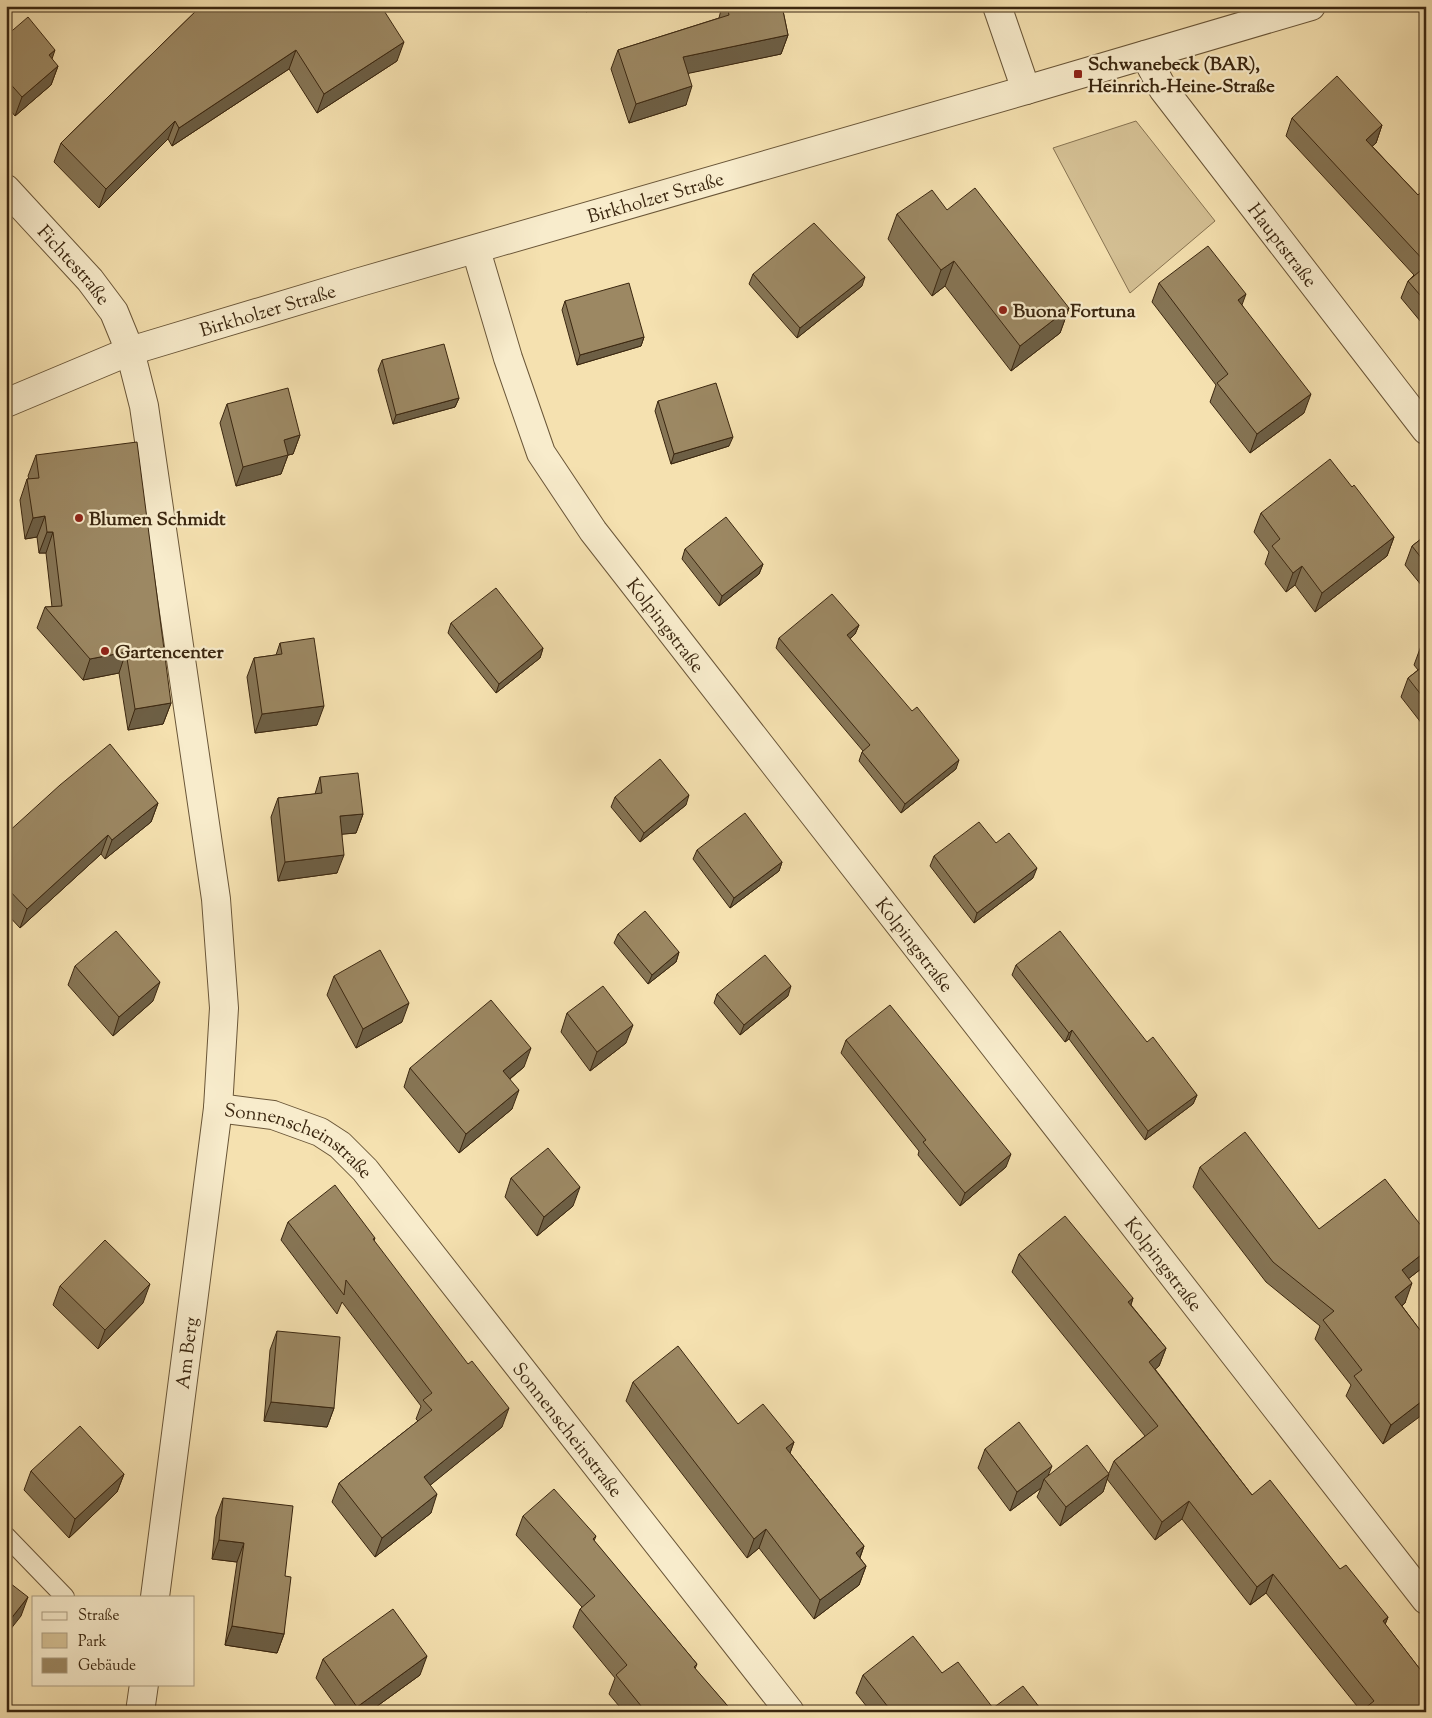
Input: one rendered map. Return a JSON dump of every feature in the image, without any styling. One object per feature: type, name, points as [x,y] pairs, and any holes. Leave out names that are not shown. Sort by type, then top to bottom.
[{"type":"street","points":[[997,6],[1026,90]]},
{"type":"street","name":"Birkholzer Straße","points":[[6,403],[130,350],[1311,6]]},
{"type":"street","name":"Hauptstraße","points":[[1145,55],[1163,89],[1426,430]]},
{"type":"street","name":"Fichtestraße","points":[[6,189],[90,280],[114,312],[130,350]]},
{"type":"street","name":"Kolpingstraße","points":[[476,250],[508,358],[541,453],[593,531],[1426,1600]]},
{"type":"street","name":"Sonnenscheinstraße","points":[[130,350],[144,406],[216,899],[224,1008],[218,1108],[273,1114],[320,1132],[340,1145],[364,1170],[790,1712]]},
{"type":"street","name":"Am Berg","points":[[155,1596],[218,1108]]},
{"type":"street","points":[[140,1712],[144,1686]]},
{"type":"lane","points":[[6,1536],[64,1596]]},
{"type":"green space","points":[[1136,121],[1215,221],[1130,293],[1053,148]]},
{"type":"building","points":[[201,6],[381,6],[404,42],[324,94],[296,50],[179,128],[175,121],[106,189],[61,143]]},
{"type":"building","points":[[727,6],[782,6],[788,35],[683,57],[692,86],[636,104],[618,50],[729,15]]},
{"type":"building","points":[[28,17],[55,50],[49,55],[58,66],[22,97],[6,79],[6,36]]},
{"type":"building","points":[[1337,76],[1382,125],[1366,140],[1418,195],[1421,192],[1426,198],[1426,263],[1292,118]]},
{"type":"building","points":[[975,188],[1069,308],[1020,346],[954,261],[941,270],[897,214],[932,190],[947,210]]},
{"type":"building","points":[[814,223],[865,277],[800,328],[753,274]]},
{"type":"building","points":[[1208,246],[1246,294],[1238,300],[1311,394],[1257,434],[1217,383],[1228,374],[1159,283]]},
{"type":"building","points":[[1426,266],[1426,302],[1408,281]]},
{"type":"building","points":[[629,283],[644,337],[580,355],[565,301]]},
{"type":"building","points":[[444,344],[459,398],[396,415],[382,360]]},
{"type":"building","points":[[716,383],[733,437],[674,454],[658,401]]},
{"type":"building","points":[[288,388],[300,435],[284,440],[288,455],[243,467],[227,404]]},
{"type":"building","points":[[137,442],[171,703],[135,709],[126,652],[90,659],[45,607],[62,606],[53,532],[47,532],[45,516],[33,518],[27,479],[39,478],[36,455]]},
{"type":"building","points":[[1330,459],[1352,487],[1354,485],[1394,537],[1322,593],[1302,566],[1293,573],[1272,546],[1280,539],[1261,513]]},
{"type":"building","points":[[726,517],[763,564],[722,596],[685,549]]},
{"type":"building","points":[[1426,535],[1426,564],[1412,546]]},
{"type":"building","points":[[496,588],[543,648],[499,684],[451,623]]},
{"type":"building","points":[[832,594],[859,625],[847,635],[912,711],[917,707],[959,760],[905,804],[862,752],[870,745],[779,638]]},
{"type":"building","points":[[314,638],[324,706],[262,714],[254,658],[282,654],[280,643]]},
{"type":"building","points":[[1426,642],[1426,652],[1421,646]]},
{"type":"building","points":[[1426,664],[1426,701],[1408,678]]},
{"type":"building","points":[[110,744],[158,803],[112,840],[108,835],[27,909],[6,887],[6,834],[60,785]]},
{"type":"building","points":[[660,759],[689,795],[644,833],[615,797]]},
{"type":"building","points":[[358,773],[363,814],[340,816],[344,855],[285,862],[278,798],[322,793],[320,777]]},
{"type":"building","points":[[745,813],[782,862],[734,898],[697,850]]},
{"type":"building","points":[[979,822],[996,843],[1009,833],[1037,868],[977,913],[934,856]]},
{"type":"building","points":[[645,911],[679,952],[652,975],[618,934]]},
{"type":"building","points":[[116,931],[160,982],[119,1017],[75,966]]},
{"type":"building","points":[[1060,931],[1147,1042],[1153,1037],[1197,1095],[1148,1131],[1072,1030],[1069,1033],[1016,965]]},
{"type":"building","points":[[380,950],[409,1003],[363,1029],[334,976]]},
{"type":"building","points":[[765,955],[791,986],[744,1025],[717,994]]},
{"type":"building","points":[[603,986],[633,1025],[597,1052],[567,1013]]},
{"type":"building","points":[[491,1000],[531,1048],[503,1071],[519,1090],[466,1134],[410,1068]]},
{"type":"building","points":[[890,1005],[1011,1154],[965,1193],[923,1142],[926,1140],[846,1040]]},
{"type":"building","points":[[1245,1132],[1319,1229],[1385,1179],[1426,1232],[1426,1251],[1402,1270],[1412,1283],[1395,1297],[1426,1338],[1426,1398],[1391,1425],[1354,1376],[1362,1370],[1323,1320],[1334,1311],[1273,1262],[1200,1167]]},
{"type":"building","points":[[548,1148],[580,1187],[544,1217],[511,1178]]},
{"type":"building","points":[[335,1185],[375,1238],[373,1239],[468,1364],[472,1361],[509,1408],[424,1477],[437,1494],[382,1538],[339,1483],[432,1410],[423,1400],[432,1393],[346,1280],[344,1295],[288,1222]]},
{"type":"building","points":[[1065,1216],[1133,1298],[1128,1302],[1166,1348],[1149,1362],[1252,1495],[1270,1480],[1340,1569],[1346,1565],[1388,1617],[1383,1621],[1426,1677],[1426,1712],[1360,1712],[1374,1701],[1273,1574],[1257,1587],[1189,1501],[1162,1522],[1114,1461],[1158,1426],[1019,1254]]},
{"type":"building","points":[[105,1240],[150,1284],[105,1330],[60,1286]]},
{"type":"building","points":[[277,1331],[340,1337],[334,1408],[271,1402]]},
{"type":"building","points":[[678,1346],[738,1424],[763,1404],[794,1442],[786,1448],[864,1546],[856,1553],[866,1566],[820,1600],[766,1529],[754,1539],[633,1382]]},
{"type":"building","points":[[1019,1422],[1052,1466],[1017,1492],[985,1449]]},
{"type":"building","points":[[80,1426],[124,1474],[75,1519],[31,1471]]},
{"type":"building","points":[[1087,1445],[1109,1474],[1066,1507],[1044,1479]]},
{"type":"building","points":[[554,1489],[596,1536],[593,1539],[697,1664],[694,1667],[733,1712],[646,1712],[616,1675],[627,1665],[580,1609],[595,1596],[523,1516]]},
{"type":"building","points":[[223,1498],[293,1506],[285,1576],[291,1577],[284,1634],[232,1626],[244,1543],[219,1540]]},
{"type":"building","points":[[6,1580],[28,1597],[6,1625]]},
{"type":"building","points":[[393,1609],[427,1656],[357,1707],[323,1659]]},
{"type":"building","points":[[913,1636],[942,1673],[958,1662],[993,1708],[1023,1686],[1043,1712],[953,1712],[951,1709],[948,1712],[907,1712],[906,1710],[904,1712],[892,1712],[863,1675]]},
{"type":"place","name":"Schwanebeck (BAR), Heinrich-Heine-Straße","points":[[1078,74]]},
{"type":"place","name":"Buona Fortuna","points":[[1003,310]]},
{"type":"place","name":"Blumen Schmidt","points":[[79,518]]},
{"type":"place","name":"Gartencenter","points":[[105,651]]}]
